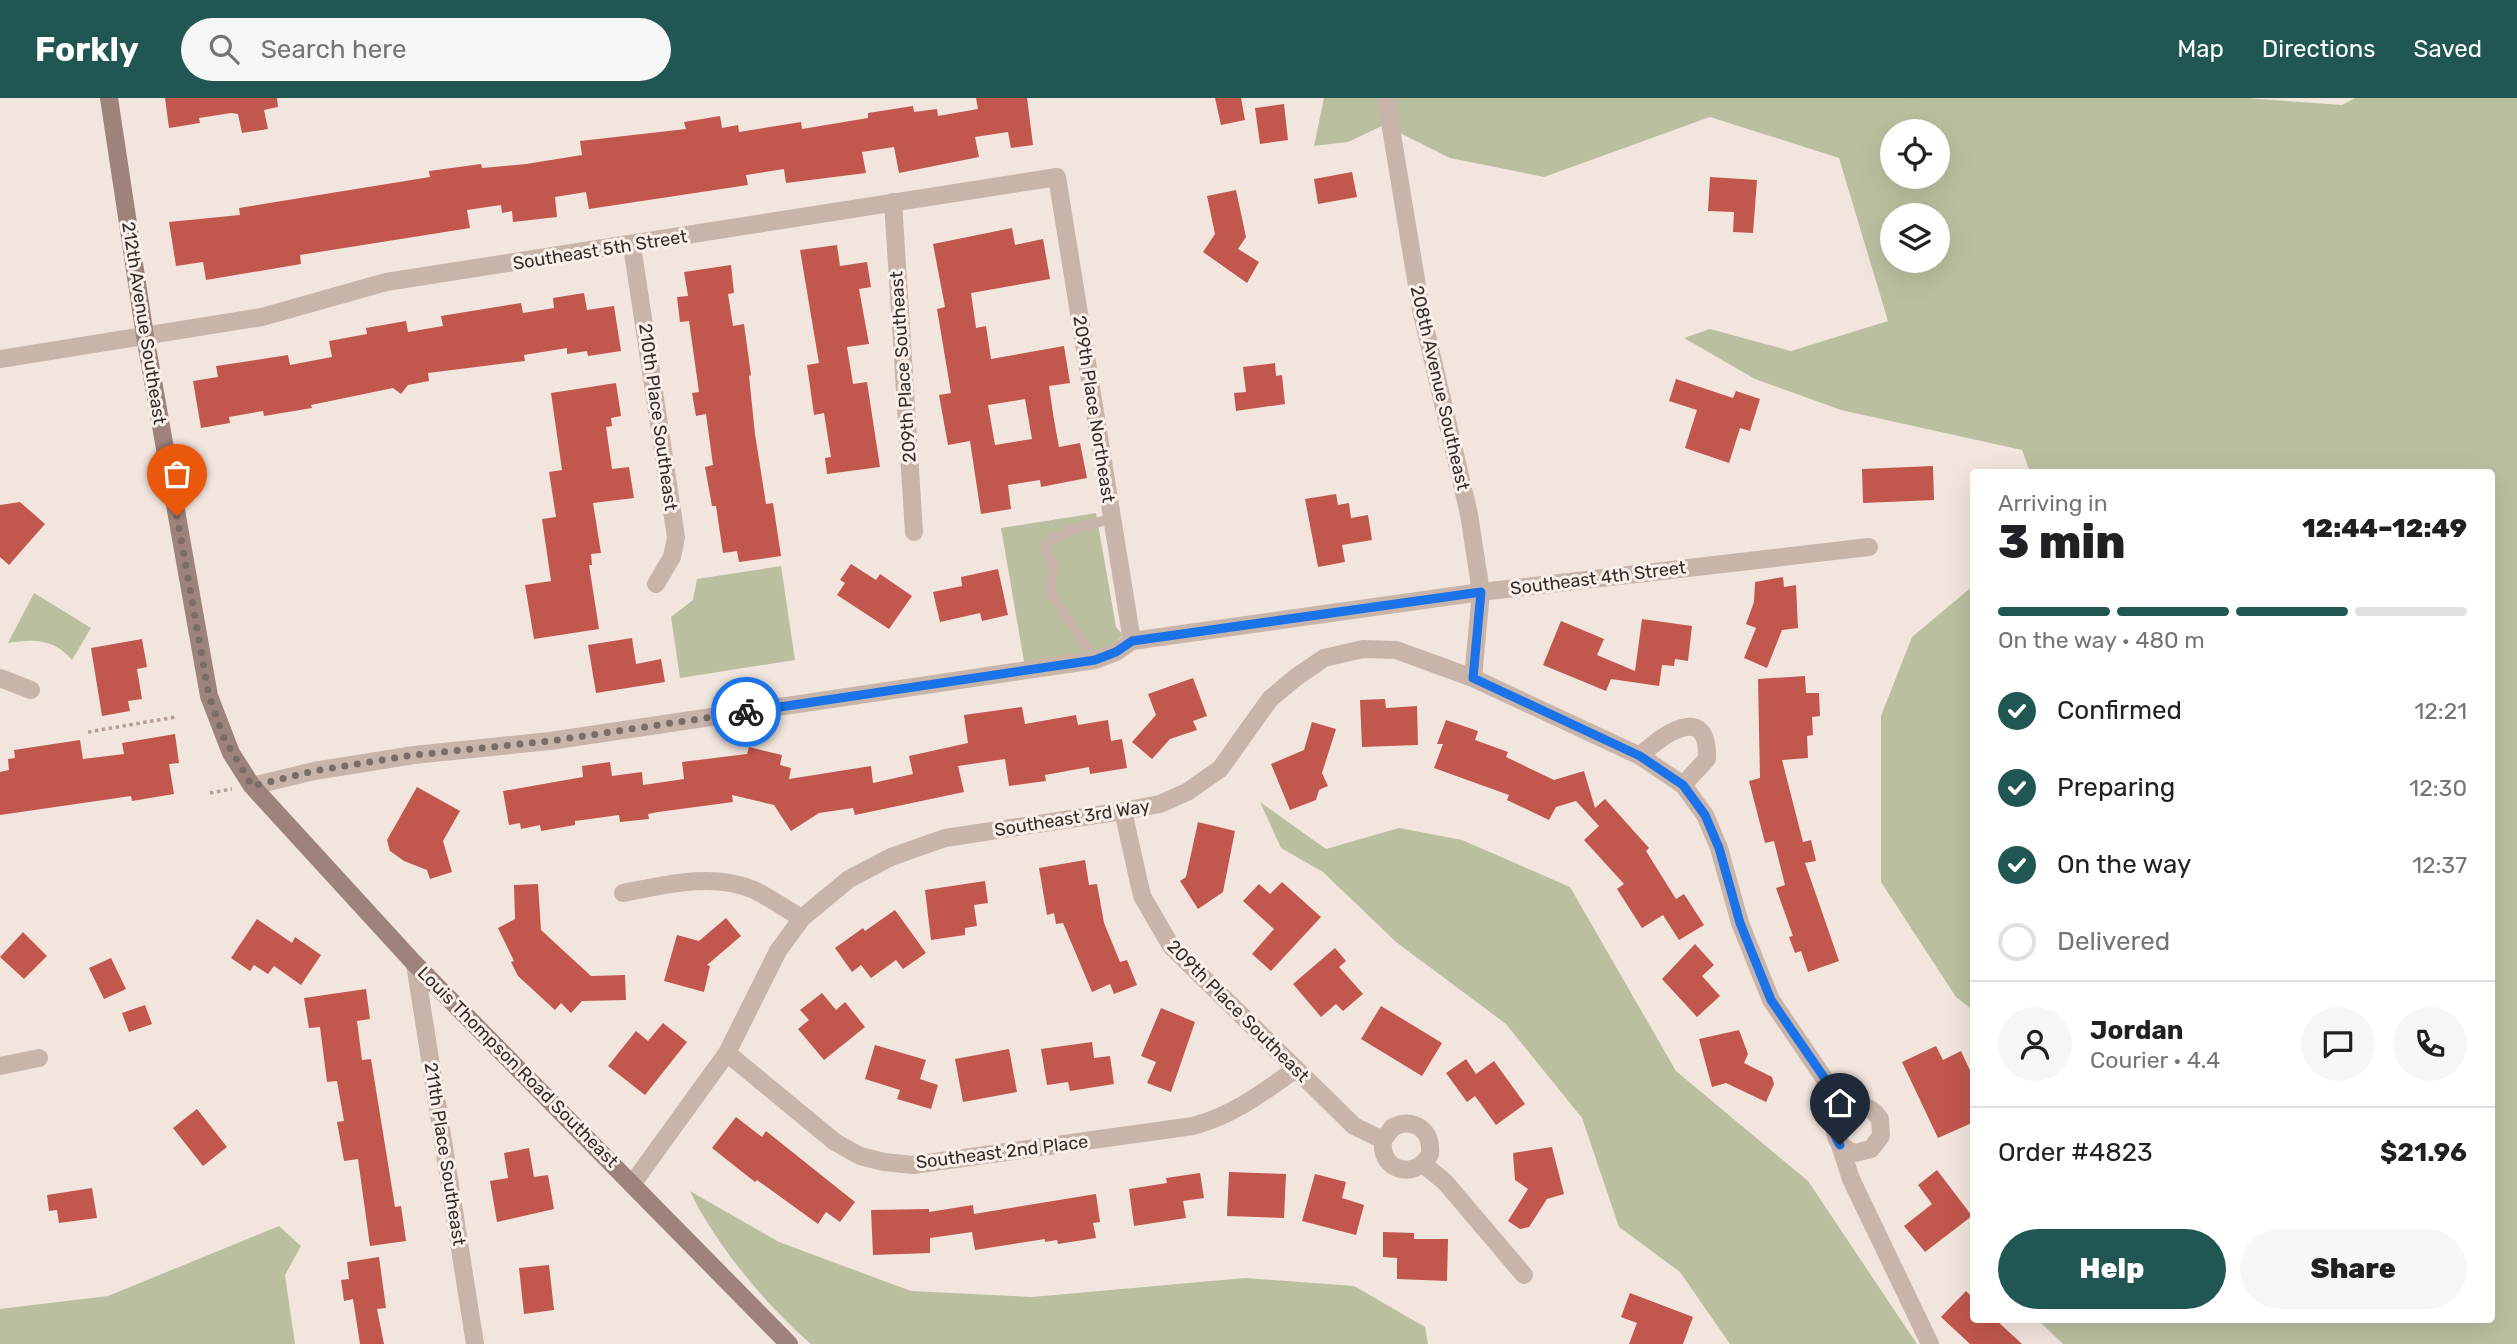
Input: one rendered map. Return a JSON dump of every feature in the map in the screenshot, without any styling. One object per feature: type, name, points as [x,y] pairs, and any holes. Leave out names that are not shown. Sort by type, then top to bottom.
[{"type":"street","name":"212th Avenue Southeast","points":[[108,98],[145,336],[209,696],[227,743],[252,786]]},
{"type":"street","name":"208th Avenue Southeast","points":[[1386,98],[1421,310],[1469,514],[1481,592],[1473,678]]},
{"type":"street","name":"Southeast 5th Street","points":[[0,359],[262,317],[386,282],[632,246],[1057,177]]},
{"type":"street","name":"209th Place Northeast","points":[[1057,177],[1132,641]]},
{"type":"street","name":"209th Place Southeast","points":[[893,202],[914,532]]},
{"type":"street","name":"210th Place Southeast","points":[[632,246],[676,537],[672,556],[656,584]]},
{"type":"street","name":"Southeast 4th Street","points":[[252,786],[314,771],[414,755],[550,741],[1095,660],[1116,652],[1132,641],[1481,592],[1869,547]]},
{"type":"street","name":"Southeast 3rd Way","points":[[633,1183],[727,1053],[778,951],[802,918],[849,879],[915,847],[945,838],[1160,804],[1205,781],[1220,769],[1270,699],[1324,659],[1363,649],[1396,650],[1473,678],[1640,756],[1683,785],[1705,815],[1719,848],[1740,923],[1771,1000],[1845,1108]]},
{"type":"street","points":[[0,678],[31,690]]},
{"type":"street","points":[[1640,756],[1661,737],[1682,727],[1691,726],[1701,732],[1707,743],[1707,759],[1683,785]]},
{"type":"street","name":"Louis Thompson Road Southeast","points":[[252,786],[415,964],[789,1344]]},
{"type":"street","name":"209th Place Southeast","points":[[1123,811],[1134,873],[1154,921],[1171,946],[1354,1126],[1383,1140]]},
{"type":"street","points":[[623,893],[673,883],[721,883],[752,889],[802,918]]},
{"type":"street","name":"211th Place Southeast","points":[[415,964],[475,1344]]},
{"type":"street","name":"Southeast 2nd Place","points":[[727,1053],[835,1142],[860,1156],[913,1164],[1212,1121],[1242,1108],[1296,1069]]},
{"type":"street","points":[[0,1066],[39,1058]]},
{"type":"street","points":[[1840,1145],[1855,1153],[1871,1149],[1881,1136],[1880,1119],[1875,1112],[1861,1105],[1845,1108],[1835,1122],[1834,1130],[1851,1179],[1930,1344]]},
{"type":"street","points":[[1409,1123],[1417,1125],[1429,1137],[1430,1154],[1423,1164],[1412,1170],[1396,1168],[1384,1157],[1383,1140],[1393,1127],[1409,1123]]},
{"type":"street","points":[[1423,1164],[1444,1182],[1524,1275]]},
{"type":"lane","points":[[1095,660],[1049,593],[1054,565],[1045,549],[1046,543],[1078,526],[1112,519]]},
{"type":"path","points":[[88,732],[176,717]]},
{"type":"green space","points":[[1324,98],[2245,98],[2342,105],[2355,98],[2517,98],[2517,1344],[2063,1344],[2041,1323],[2495,1323],[2495,469],[2029,469],[2022,450],[1841,410],[1755,379],[1684,338],[1710,329],[1791,351],[1888,321],[1839,158],[1710,117],[1544,177],[1450,158],[1384,125],[1348,142],[1314,146]]},
{"type":"green space","points":[[1096,513],[1116,627],[1123,635],[1090,654],[1025,667],[1001,528]]},
{"type":"green space","points":[[781,566],[795,660],[680,678],[671,617],[693,600],[697,579]]},
{"type":"green space","points":[[1970,588],[1970,1008],[1956,997],[1881,882],[1881,716],[1912,637]]},
{"type":"green space","points":[[34,593],[91,628],[72,660],[58,648],[43,642],[8,643]]},
{"type":"green space","points":[[1260,802],[1326,849],[1399,828],[1462,840],[1570,887],[1676,1071],[1808,1181],[1917,1344],[1730,1344],[1680,1272],[1619,1227],[1582,1118],[1506,1024],[1396,942],[1323,872],[1281,848]]},
{"type":"green space","points":[[690,1191],[779,1242],[911,1291],[1032,1297],[1245,1278],[1354,1286],[1425,1327],[1428,1344],[811,1344],[777,1312],[727,1253]]},
{"type":"green space","points":[[279,1226],[301,1246],[285,1275],[295,1344],[0,1344],[0,1309],[108,1296]]},
{"type":"building","points":[[165,98],[277,98],[278,107],[264,110],[268,129],[242,133],[238,114],[231,113],[199,118],[200,123],[169,128]]},
{"type":"building","points":[[976,98],[1027,98],[1033,145],[1011,148],[1008,132],[975,137],[979,157],[899,173],[894,147],[862,152],[866,173],[786,183],[784,169],[746,175],[748,185],[589,209],[586,192],[555,197],[557,217],[513,222],[512,211],[502,213],[501,205],[467,210],[470,228],[300,255],[301,264],[206,280],[203,262],[176,266],[169,222],[240,215],[239,208],[430,177],[429,171],[481,164],[482,168],[526,164],[582,155],[580,141],[686,129],[684,122],[720,116],[722,128],[738,125],[739,132],[801,122],[802,129],[868,118],[868,113],[913,106],[914,112],[937,109],[938,116],[978,109]]},
{"type":"building","points":[[1215,98],[1241,98],[1245,120],[1221,125]]},
{"type":"building","points":[[1284,104],[1288,140],[1260,144],[1255,108]]},
{"type":"building","points":[[1352,172],[1357,197],[1318,204],[1314,179]]},
{"type":"building","points":[[1710,177],[1757,180],[1753,233],[1733,232],[1734,212],[1708,211]]},
{"type":"building","points":[[1236,190],[1246,237],[1238,249],[1259,262],[1247,283],[1203,252],[1215,234],[1207,196]]},
{"type":"building","points":[[1012,228],[1015,245],[1043,239],[1050,279],[971,293],[976,328],[986,326],[991,359],[1064,346],[1070,383],[1049,386],[1054,420],[1059,447],[1080,443],[1087,478],[1041,487],[1040,480],[1008,485],[1011,509],[981,514],[970,441],[948,445],[939,395],[951,393],[937,309],[945,307],[933,244]],"holes":[[[1025,399],[1032,439],[995,445],[988,405]]]},
{"type":"building","points":[[837,245],[840,266],[867,262],[871,287],[859,289],[869,344],[847,347],[853,384],[867,382],[880,467],[827,474],[825,458],[831,457],[824,413],[814,415],[807,365],[819,363],[800,250]]},
{"type":"building","points":[[731,265],[734,293],[728,294],[733,326],[744,324],[755,434],[766,504],[773,503],[781,556],[739,562],[737,551],[723,553],[716,506],[712,506],[705,467],[713,465],[706,414],[696,416],[692,393],[699,392],[689,321],[680,322],[677,297],[688,296],[684,272]]},
{"type":"building","points":[[584,293],[587,310],[614,306],[621,351],[588,356],[587,351],[567,354],[567,348],[524,355],[525,361],[428,373],[429,381],[408,385],[401,394],[393,388],[311,405],[312,408],[264,416],[263,411],[229,417],[230,423],[201,428],[193,381],[218,377],[216,366],[288,355],[290,365],[332,357],[329,341],[367,334],[366,328],[406,321],[408,332],[443,326],[441,316],[521,303],[523,313],[554,308],[553,298]]},
{"type":"building","points":[[1275,363],[1276,376],[1282,375],[1285,404],[1236,411],[1234,393],[1246,392],[1243,367]]},
{"type":"building","points":[[1676,379],[1733,398],[1736,391],[1760,399],[1750,431],[1740,428],[1729,463],[1685,448],[1697,410],[1669,401]]},
{"type":"building","points":[[616,383],[621,416],[611,418],[612,426],[606,427],[612,469],[629,467],[634,498],[593,503],[601,553],[591,554],[592,565],[589,565],[599,629],[534,639],[525,585],[551,581],[542,519],[556,517],[549,472],[562,470],[551,393]]},
{"type":"building","points":[[1933,466],[1934,500],[1863,503],[1862,469]]},
{"type":"building","points":[[1336,494],[1338,505],[1349,503],[1351,518],[1368,515],[1372,540],[1342,545],[1345,562],[1318,567],[1305,499]]},
{"type":"building","points":[[20,502],[45,524],[9,565],[0,557],[0,505]]},
{"type":"building","points":[[851,564],[876,580],[880,574],[912,596],[889,629],[837,595],[845,583],[840,580]]},
{"type":"building","points":[[998,569],[1008,615],[982,621],[980,613],[940,622],[933,592],[962,586],[961,577]]},
{"type":"building","points":[[1783,577],[1784,587],[1796,585],[1798,628],[1782,630],[1767,668],[1744,658],[1756,628],[1746,624],[1754,602],[1755,582]]},
{"type":"building","points":[[1642,619],[1692,626],[1688,661],[1675,659],[1674,666],[1662,665],[1659,686],[1611,679],[1606,691],[1543,665],[1561,621],[1604,639],[1597,655],[1635,671]]},
{"type":"building","points":[[632,638],[636,664],[661,659],[665,682],[596,693],[588,645]]},
{"type":"building","points":[[142,639],[147,667],[137,669],[142,699],[128,701],[130,711],[102,716],[91,648]]},
{"type":"building","points":[[1805,676],[1806,693],[1819,693],[1820,716],[1812,717],[1813,735],[1807,736],[1808,758],[1782,760],[1803,842],[1811,840],[1816,861],[1805,863],[1839,961],[1808,972],[1801,951],[1795,953],[1789,937],[1793,936],[1776,888],[1785,885],[1774,841],[1765,843],[1749,781],[1760,778],[1758,679]]},
{"type":"building","points":[[1193,678],[1207,716],[1193,721],[1197,730],[1170,739],[1152,759],[1132,742],[1156,715],[1148,694]]},
{"type":"building","points":[[1385,699],[1386,708],[1417,706],[1418,745],[1362,747],[1360,700]]},
{"type":"building","points":[[1022,707],[1025,724],[1076,715],[1078,725],[1108,720],[1111,741],[1122,739],[1127,768],[1090,774],[1089,767],[1045,775],[1046,781],[1009,786],[1005,759],[958,766],[964,792],[855,815],[853,808],[819,813],[791,831],[774,805],[732,795],[733,802],[648,814],[649,819],[620,822],[619,815],[575,821],[575,825],[541,831],[540,825],[521,829],[520,823],[509,825],[503,791],[583,777],[582,766],[610,762],[612,776],[642,772],[643,785],[684,779],[682,762],[747,754],[749,747],[782,755],[780,765],[791,768],[789,779],[871,766],[873,783],[913,774],[909,756],[968,743],[964,715]]},
{"type":"building","points":[[1446,720],[1478,731],[1475,740],[1508,752],[1506,757],[1554,780],[1584,771],[1595,808],[1605,799],[1649,848],[1646,851],[1676,899],[1684,894],[1704,925],[1679,940],[1663,915],[1642,928],[1617,889],[1624,884],[1584,840],[1599,826],[1576,801],[1556,807],[1549,820],[1507,800],[1509,795],[1434,768],[1443,744],[1437,744]]},
{"type":"building","points":[[1312,722],[1336,729],[1322,773],[1328,786],[1319,790],[1316,800],[1290,810],[1271,764],[1304,750]]},
{"type":"building","points":[[175,734],[179,763],[169,764],[174,794],[132,801],[131,796],[0,815],[0,772],[9,770],[8,759],[15,758],[14,750],[80,740],[83,759],[124,754],[122,743]]},
{"type":"building","points":[[417,787],[460,811],[443,841],[452,872],[430,879],[427,870],[404,861],[390,851],[387,840]]},
{"type":"building","points":[[1198,822],[1235,831],[1223,892],[1198,909],[1180,881],[1186,877]]},
{"type":"building","points":[[1085,860],[1089,885],[1097,884],[1104,923],[1120,962],[1127,960],[1137,985],[1114,994],[1110,984],[1092,992],[1063,923],[1056,924],[1054,913],[1047,915],[1039,868]]},
{"type":"building","points":[[985,881],[988,903],[974,905],[977,926],[965,928],[965,935],[931,940],[925,890]]},
{"type":"building","points":[[1282,882],[1321,917],[1271,971],[1252,954],[1274,929],[1243,901],[1259,884],[1270,894]]},
{"type":"building","points":[[538,884],[541,930],[591,976],[625,975],[626,1000],[582,1001],[571,1013],[561,1003],[555,1010],[518,976],[498,928],[515,919],[514,885]]},
{"type":"building","points":[[895,910],[926,953],[903,969],[896,960],[871,978],[861,965],[852,972],[835,948]]},
{"type":"building","points":[[726,918],[741,936],[707,965],[710,966],[704,992],[664,981],[677,935],[699,941]]},
{"type":"building","points":[[257,919],[292,943],[295,937],[321,955],[301,985],[274,966],[268,974],[254,965],[250,971],[231,958]]},
{"type":"building","points":[[23,932],[47,956],[24,979],[0,957]]},
{"type":"building","points":[[1695,944],[1714,965],[1702,976],[1720,996],[1697,1017],[1662,979]]},
{"type":"building","points":[[1335,948],[1346,961],[1339,967],[1363,994],[1343,1011],[1336,1004],[1321,1017],[1293,984]]},
{"type":"building","points":[[111,958],[126,989],[104,999],[89,968]]},
{"type":"building","points":[[366,989],[370,1019],[357,1021],[362,1060],[371,1059],[395,1207],[401,1206],[406,1241],[370,1246],[358,1159],[344,1161],[337,1122],[344,1121],[337,1081],[327,1082],[320,1027],[309,1028],[304,998]]},
{"type":"building","points":[[822,993],[836,1010],[845,1002],[865,1027],[824,1060],[798,1029],[809,1020],[800,1010]]},
{"type":"building","points":[[145,1005],[152,1024],[129,1032],[122,1013]]},
{"type":"building","points":[[1381,1006],[1442,1043],[1422,1076],[1361,1039]]},
{"type":"building","points":[[1161,1008],[1195,1022],[1171,1092],[1147,1083],[1156,1062],[1141,1056]]},
{"type":"building","points":[[663,1023],[687,1042],[645,1095],[608,1066],[636,1031],[648,1041]]},
{"type":"building","points":[[1739,1030],[1748,1054],[1744,1063],[1772,1077],[1774,1084],[1766,1102],[1726,1083],[1712,1087],[1699,1039]]},
{"type":"building","points":[[1092,1042],[1094,1058],[1110,1056],[1114,1084],[1070,1091],[1068,1082],[1047,1085],[1041,1049]]},
{"type":"building","points":[[875,1045],[926,1060],[920,1079],[938,1085],[931,1109],[897,1099],[900,1090],[865,1079]]},
{"type":"building","points":[[1936,1046],[1943,1060],[1961,1051],[1970,1070],[1970,1124],[1938,1138],[1902,1062]]},
{"type":"building","points":[[1009,1049],[1017,1092],[963,1102],[955,1059]]},
{"type":"building","points":[[1466,1059],[1476,1074],[1494,1061],[1525,1104],[1496,1125],[1475,1096],[1467,1102],[1446,1073]]},
{"type":"building","points":[[197,1109],[227,1147],[203,1166],[173,1128]]},
{"type":"building","points":[[736,1117],[762,1137],[766,1131],[855,1202],[840,1222],[826,1212],[818,1224],[757,1180],[755,1182],[712,1148]]},
{"type":"building","points":[[1552,1147],[1564,1194],[1547,1199],[1529,1227],[1520,1229],[1508,1221],[1528,1189],[1515,1180],[1513,1153]]},
{"type":"building","points":[[529,1148],[534,1177],[548,1175],[554,1209],[497,1222],[490,1181],[508,1178],[504,1153]]},
{"type":"building","points":[[1937,1170],[1970,1213],[1970,1218],[1925,1252],[1904,1226],[1932,1204],[1918,1185]]},
{"type":"building","points":[[1229,1172],[1286,1174],[1284,1218],[1227,1216]]},
{"type":"building","points":[[1200,1173],[1204,1198],[1183,1201],[1186,1218],[1134,1226],[1129,1189],[1167,1183],[1166,1178]]},
{"type":"building","points":[[1315,1174],[1346,1182],[1342,1198],[1364,1205],[1356,1235],[1302,1221]]},
{"type":"building","points":[[92,1188],[97,1218],[59,1223],[57,1210],[49,1211],[47,1195]]},
{"type":"building","points":[[1096,1194],[1100,1222],[1093,1223],[1096,1238],[1058,1244],[1057,1240],[1045,1242],[1045,1239],[975,1250],[972,1232],[930,1238],[930,1253],[873,1255],[871,1210],[929,1209],[929,1212],[973,1205],[974,1214]]},
{"type":"building","points":[[1383,1232],[1414,1233],[1414,1239],[1448,1239],[1447,1281],[1397,1279],[1397,1258],[1383,1257]]},
{"type":"building","points":[[379,1257],[386,1308],[377,1309],[384,1344],[360,1344],[353,1299],[344,1301],[341,1280],[349,1279],[347,1262]]},
{"type":"building","points":[[549,1265],[554,1310],[524,1314],[519,1268]]},
{"type":"building","points":[[1966,1291],[1970,1295],[1970,1323],[1999,1323],[2022,1344],[1970,1344],[1941,1317]]},
{"type":"building","points":[[1630,1293],[1693,1317],[1683,1344],[1629,1344],[1637,1323],[1621,1317]]},
{"type":"way so far","points":[[177,516],[209,696],[224,738],[252,786],[314,771],[414,755],[550,741],[746,712]]},
{"type":"route","points":[[746,712],[1095,660],[1116,652],[1132,641],[1481,592],[1473,678],[1640,756],[1683,785],[1705,815],[1719,848],[1740,923],[1771,1000],[1801,1048],[1845,1108],[1835,1122],[1834,1130],[1840,1145]]}]
